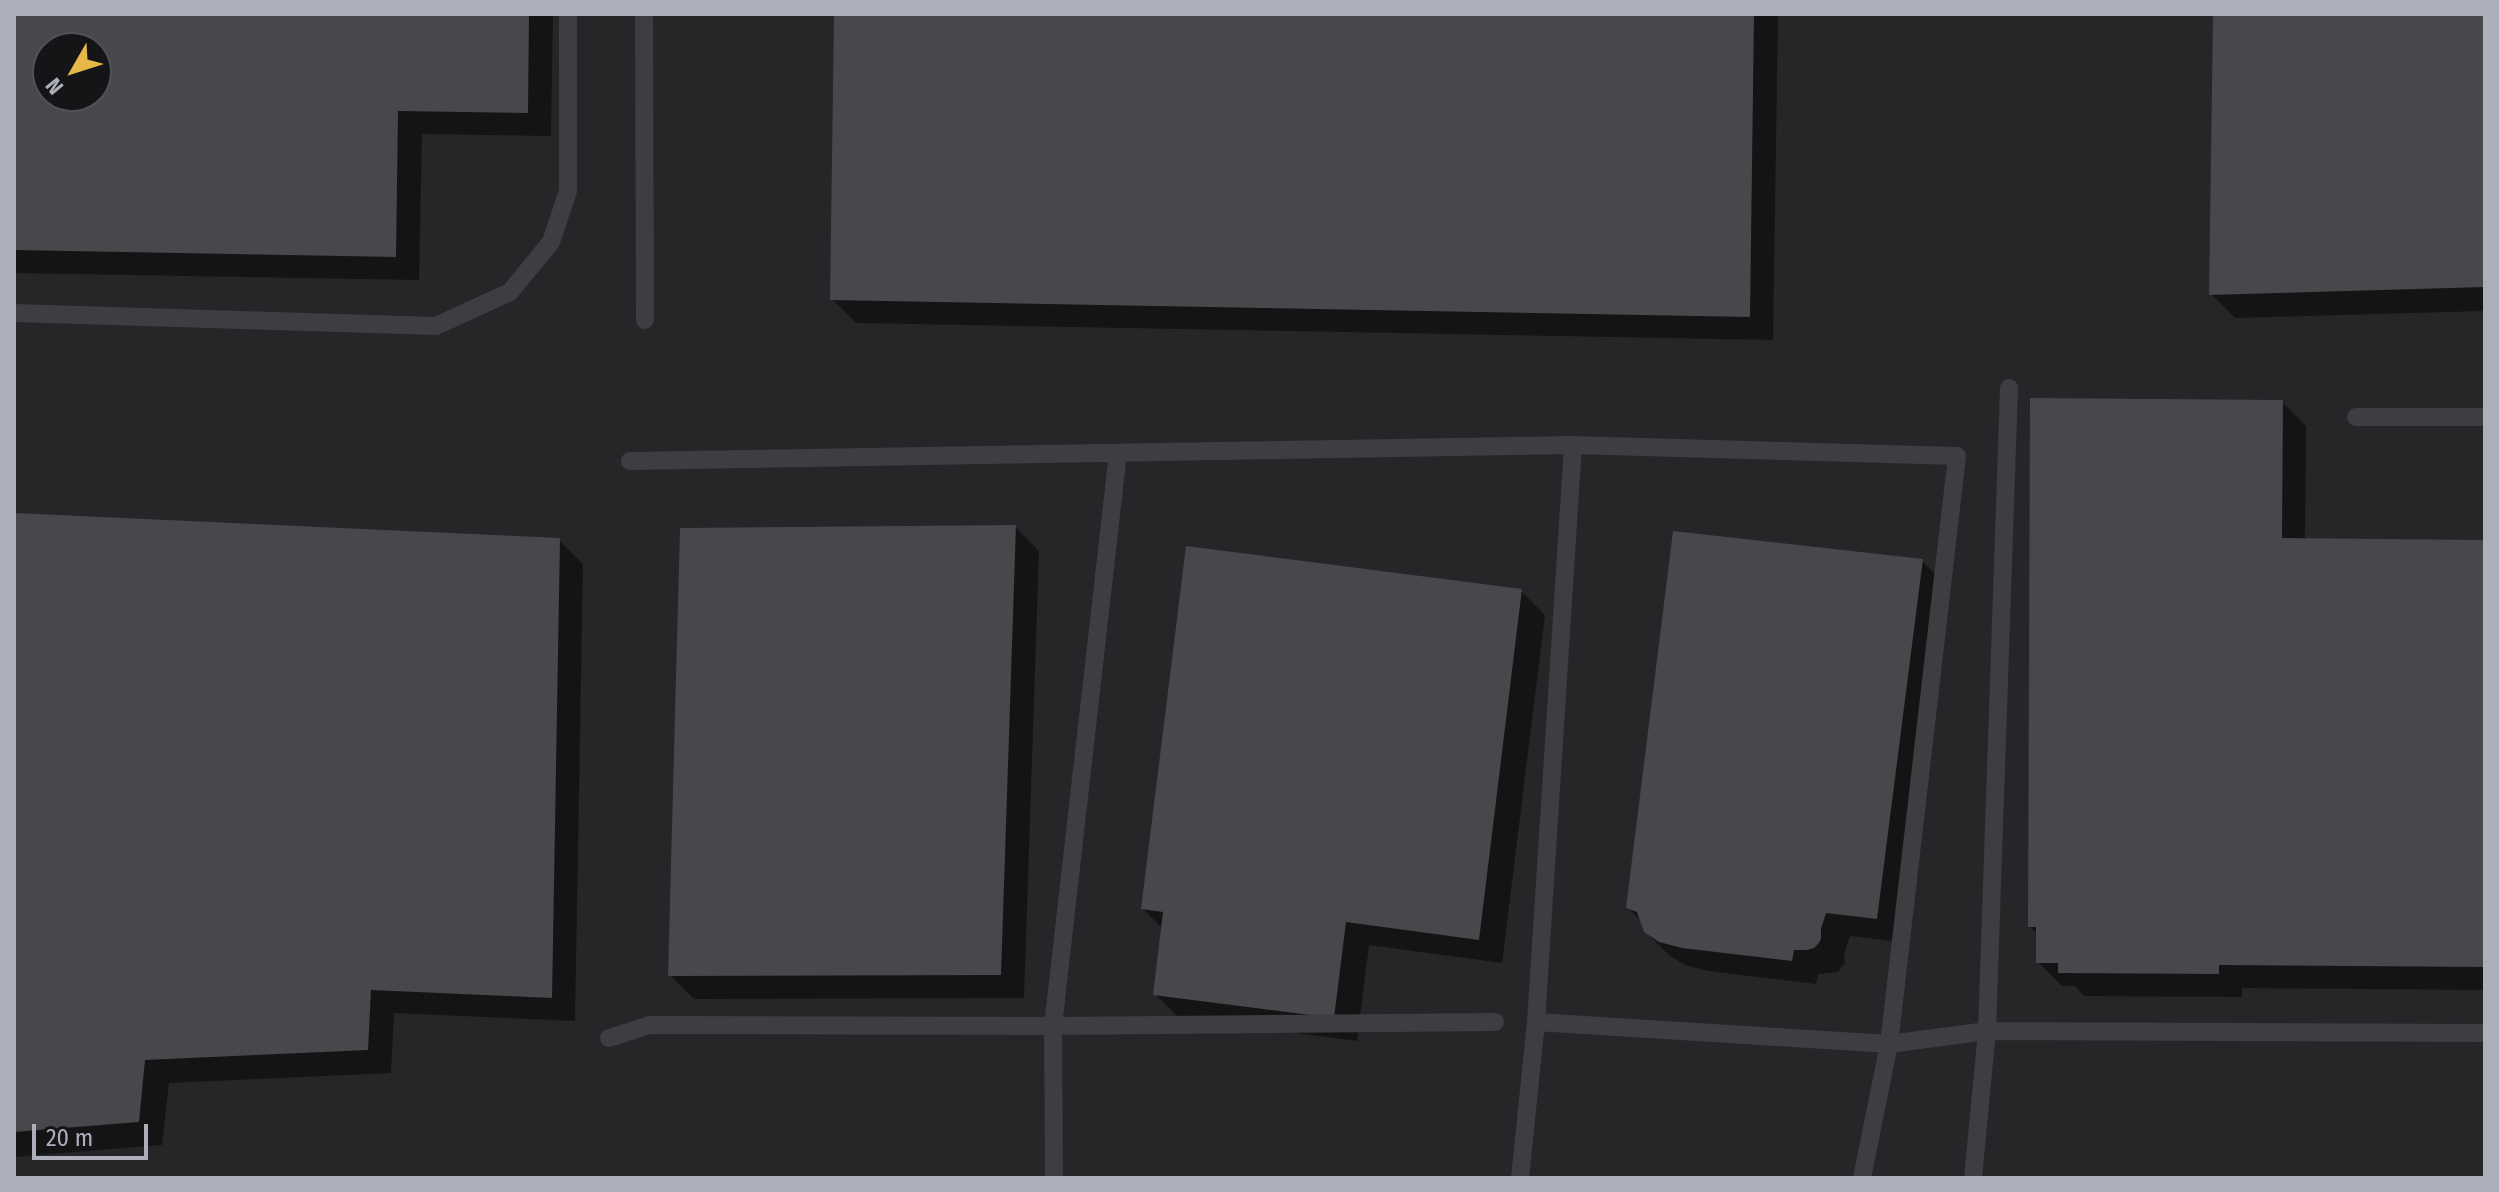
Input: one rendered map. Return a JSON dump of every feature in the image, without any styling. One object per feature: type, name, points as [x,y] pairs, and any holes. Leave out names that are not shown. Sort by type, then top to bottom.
[{"type":"lane","points":[[14,313],[436,326],[510,292],[551,242],[568,191],[568,14]]},
{"type":"lane","points":[[644,14],[645,320]]},
{"type":"lane","points":[[1973,1178],[1987,1031],[2009,388]]},
{"type":"lane","points":[[2356,417],[2485,417]]},
{"type":"lane","points":[[1520,1178],[1536,1022],[1573,445]]},
{"type":"lane","points":[[630,461],[1573,445],[1957,456],[1889,1044],[1862,1178]]},
{"type":"lane","points":[[1054,1178],[1053,1026],[1118,453]]},
{"type":"lane","points":[[609,1038],[650,1025],[1053,1026],[1495,1022]]},
{"type":"lane","points":[[1536,1022],[1889,1044],[1987,1031],[2485,1033]]},
{"type":"shaded area","points":[[14,14],[2485,14],[2485,1178],[14,1178]]},
{"type":"building","points":[[14,14],[529,14],[528,113],[398,111],[396,257],[14,250]]},
{"type":"building","points":[[834,14],[1754,14],[1750,317],[830,300]]},
{"type":"building","points":[[2213,14],[2485,14],[2485,287],[2209,295]]},
{"type":"building","points":[[2030,398],[2283,400],[2282,538],[2485,540],[2485,967],[2219,965],[2219,974],[2058,973],[2058,963],[2036,963],[2036,927],[2028,927]]},
{"type":"building","points":[[14,513],[560,538],[552,998],[371,990],[368,1050],[145,1060],[139,1122],[14,1132]]},
{"type":"building","points":[[1016,525],[1001,975],[668,976],[680,528]]},
{"type":"building","points":[[1673,531],[1923,559],[1877,919],[1826,913],[1818,944],[1807,950],[1794,950],[1792,961],[1682,948],[1659,942],[1644,932],[1637,912],[1626,908]]},
{"type":"building","points":[[1186,546],[1522,589],[1479,940],[1346,922],[1334,1018],[1153,995],[1163,912],[1141,909]]}]
